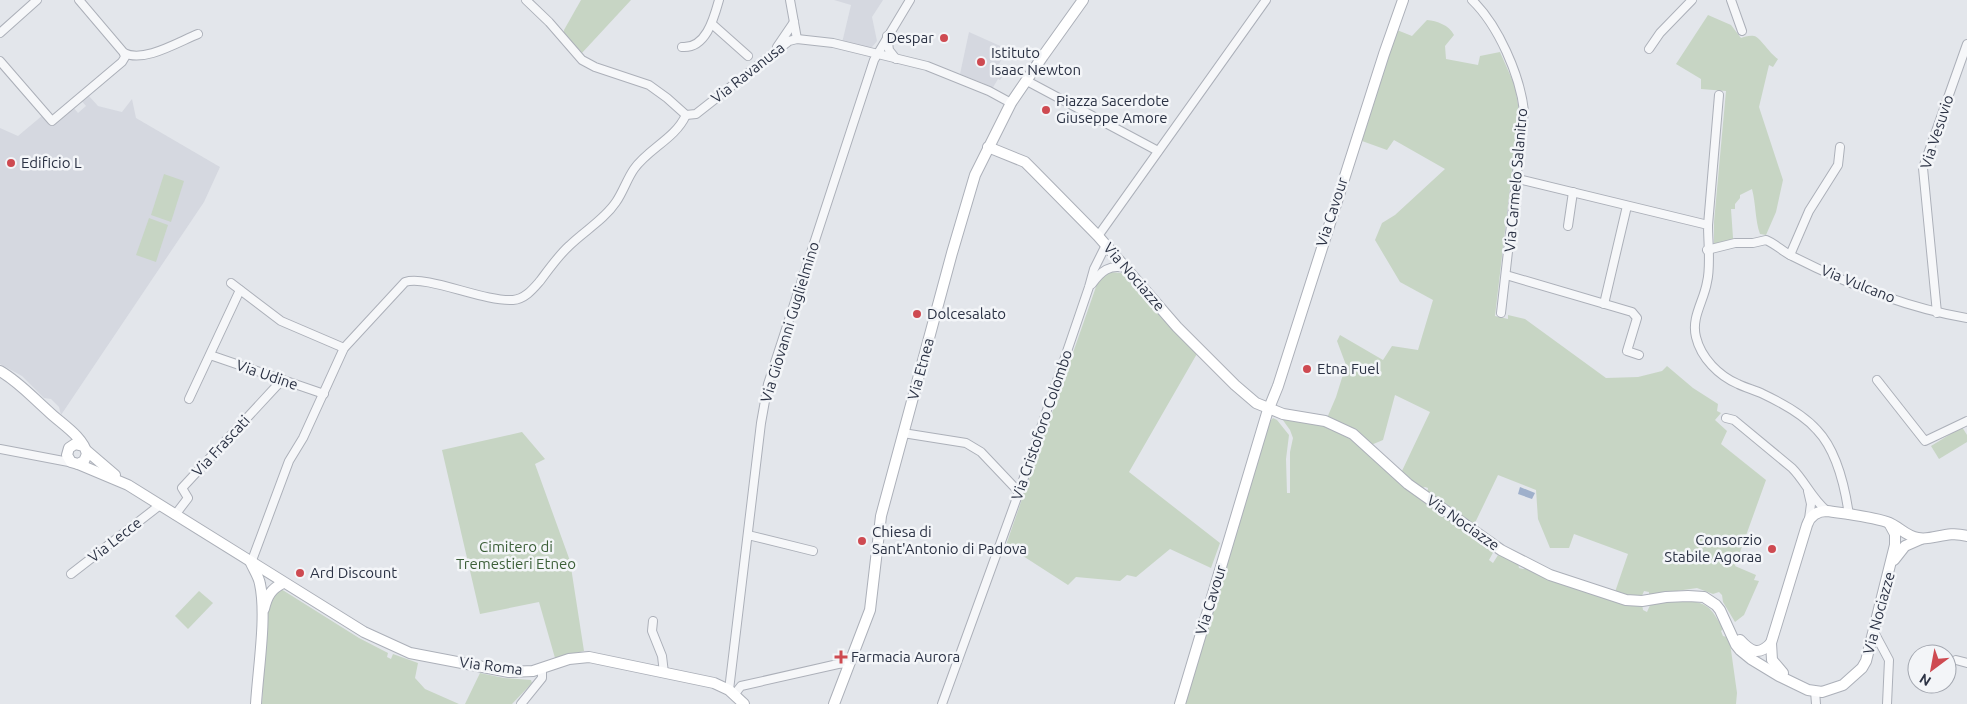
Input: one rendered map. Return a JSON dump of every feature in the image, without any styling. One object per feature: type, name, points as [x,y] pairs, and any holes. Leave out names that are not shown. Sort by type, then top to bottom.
[{"type":"street","points":[[0,33],[37,0]]},
{"type":"street","points":[[79,0],[124,53],[130,55],[144,55],[198,34]]},
{"type":"street","points":[[262,622],[260,583],[251,563],[289,461],[303,438],[344,348],[408,281],[423,282],[493,299],[514,300],[529,293],[569,245],[591,228],[616,202],[638,164],[676,131],[686,115],[667,98],[648,85],[595,67],[582,60],[549,22],[526,0]]},
{"type":"street","points":[[682,47],[689,48],[702,39],[712,24],[719,0]]},
{"type":"street","points":[[790,0],[797,39]]},
{"type":"street","name":"Via Giovanni Guglielmino","points":[[732,692],[761,423],[768,384],[876,54],[910,0]]},
{"type":"street","name":"Via Etnea","points":[[834,704],[870,610],[881,516],[972,182],[1011,103],[1042,56],[1083,0]]},
{"type":"street","points":[[1098,236],[1266,0]]},
{"type":"street","name":"Via Cavour","points":[[1384,54],[1398,0]]},
{"type":"street","name":"Via Cavour","points":[[1180,704],[1269,409],[1267,403],[1281,370],[1403,0]]},
{"type":"street","name":"Via Carmelo Salanitro","points":[[1472,0],[1491,22],[1518,78],[1524,111],[1518,179],[1501,313]]},
{"type":"street","points":[[1649,49],[1660,32],[1692,0]]},
{"type":"street","points":[[1731,0],[1742,31]]},
{"type":"street","points":[[773,54],[794,22]]},
{"type":"street","points":[[712,24],[748,56]]},
{"type":"street","points":[[887,35],[887,46],[896,59]]},
{"type":"street","name":"Via Ravanusa","points":[[686,115],[696,114],[789,41],[797,39],[833,43],[927,66],[989,91],[1011,103]]},
{"type":"street","name":"Via Vesuvio","points":[[1937,313],[1923,187],[1923,168],[1967,44]]},
{"type":"street","points":[[0,61],[52,121],[122,62],[125,57],[124,53]]},
{"type":"street","points":[[1027,80],[1158,151]]},
{"type":"street","points":[[1719,95],[1708,225],[1708,283],[1697,312],[1695,332],[1700,348],[1712,365],[1731,381],[1768,396],[1818,430],[1835,460],[1849,515]]},
{"type":"street","name":"Via Nociazze","points":[[988,147],[1025,162],[1098,236],[1106,245],[1115,261],[1127,268],[1177,327],[1235,385],[1256,403],[1283,414],[1325,421],[1353,434],[1426,498],[1493,544],[1540,571],[1635,602],[1666,597],[1704,597],[1716,605],[1731,630],[1736,645],[1751,659],[1779,676],[1791,680],[1808,690],[1822,692],[1837,688],[1851,679],[1866,661],[1892,562],[1895,538],[1885,522]]},
{"type":"street","points":[[1790,256],[1809,211],[1838,165],[1840,147]]},
{"type":"street","points":[[1518,179],[1708,225]]},
{"type":"street","points":[[1568,226],[1573,192]]},
{"type":"street","points":[[1604,304],[1627,206]]},
{"type":"street","name":"Via Vulcano","points":[[1707,250],[1735,243],[1753,243],[1766,240],[1790,256],[1907,304],[1937,313],[1967,318]]},
{"type":"street","name":"Via Cristoforo Colombo","points":[[942,704],[1019,492],[1094,270],[1106,245]]},
{"type":"street","points":[[1089,287],[1115,261]]},
{"type":"street","points":[[1506,275],[1635,315],[1637,318],[1628,351],[1639,354]]},
{"type":"street","points":[[231,283],[281,321],[344,348]]},
{"type":"street","points":[[189,399],[240,290]]},
{"type":"street","name":"Via Udine","points":[[210,355],[324,394]]},
{"type":"street","points":[[0,371],[15,380],[64,425],[85,448],[128,485]]},
{"type":"street","name":"Via Frascati","points":[[175,515],[188,498],[182,488],[282,380]]},
{"type":"street","points":[[1877,380],[1925,441],[1967,420]]},
{"type":"street","points":[[48,412],[67,435],[69,441],[68,459],[128,485]]},
{"type":"street","points":[[1726,418],[1734,420],[1792,468],[1827,511]]},
{"type":"street","points":[[903,434],[966,443],[981,452],[1019,492]]},
{"type":"street","points":[[42,458],[60,455],[75,444],[85,448]]},
{"type":"street","points":[[0,449],[76,464],[84,461],[85,448]]},
{"type":"street","points":[[1791,680],[1775,666],[1772,660],[1771,643],[1809,520],[1811,504],[1804,482]]},
{"type":"street","name":"Via Roma","points":[[128,485],[364,632],[410,653],[509,672],[523,672],[569,659],[589,657],[714,684],[732,692],[744,704]]},
{"type":"street","name":"Via Lecce","points":[[71,574],[160,505]]},
{"type":"street","points":[[1809,520],[1817,512],[1827,511],[1885,522],[1905,534],[1922,539]]},
{"type":"street","points":[[1892,562],[1905,546],[1922,539],[1954,533],[1967,536]]},
{"type":"street","points":[[748,536],[813,551]]},
{"type":"street","points":[[260,583],[270,574]]},
{"type":"street","points":[[256,704],[262,622],[270,574]]},
{"type":"street","points":[[266,598],[274,588],[283,583]]},
{"type":"street","points":[[653,621],[652,631],[658,644],[664,673]]},
{"type":"street","points":[[1731,630],[1745,645],[1756,651],[1765,650],[1771,643]]},
{"type":"street","points":[[1874,632],[1879,637],[1889,660],[1887,704]]},
{"type":"street","points":[[732,692],[740,686],[849,663]]},
{"type":"street","points":[[521,704],[542,678],[542,668]]},
{"type":"street","points":[[1815,691],[1816,704]]},
{"type":"shaded area","points":[[834,0],[883,0],[872,17],[877,41],[872,47],[867,49],[842,43],[851,5]]},
{"type":"shaded area","name":"Istituto Isaac Newton","points":[[969,32],[1007,49],[998,66],[1007,70],[992,89],[983,83],[960,74]]},
{"type":"shaded area","points":[[88,95],[98,106],[122,112],[132,99],[136,118],[220,167],[204,202],[61,415],[59,407],[51,399],[44,398],[22,376],[0,364],[0,128],[18,136],[43,115],[50,122],[48,124],[50,126],[73,107],[78,113],[86,106],[81,100]]},
{"type":"green space","points":[[581,0],[631,0],[581,54],[564,35],[564,30]]},
{"type":"green space","points":[[1708,15],[1731,25],[1741,38],[1756,37],[1778,59],[1773,67],[1769,65],[1759,107],[1783,180],[1776,212],[1766,235],[1760,234],[1752,189],[1740,195],[1735,204],[1735,209],[1731,209],[1734,239],[1714,245],[1714,222],[1726,91],[1701,89],[1701,79],[1676,64]]},
{"type":"green space","points":[[1427,20],[1442,24],[1454,35],[1445,46],[1446,59],[1478,65],[1480,56],[1500,52],[1515,86],[1519,111],[1495,316],[1508,319],[1508,315],[1525,319],[1606,378],[1638,377],[1662,371],[1667,366],[1693,388],[1718,404],[1717,411],[1721,413],[1715,420],[1727,431],[1721,444],[1766,480],[1735,566],[1756,575],[1754,580],[1759,581],[1744,615],[1735,622],[1719,592],[1713,594],[1697,588],[1649,595],[1649,592],[1644,591],[1641,598],[1635,599],[1615,592],[1628,554],[1574,534],[1569,548],[1550,548],[1538,519],[1536,490],[1498,475],[1473,527],[1427,494],[1428,488],[1420,489],[1401,473],[1430,412],[1395,395],[1383,440],[1371,445],[1327,418],[1346,365],[1337,341],[1340,335],[1383,360],[1392,346],[1418,350],[1433,300],[1400,282],[1375,240],[1382,223],[1395,215],[1445,169],[1394,140],[1387,150],[1362,141],[1397,30],[1412,36]]},
{"type":"green space","points":[[164,174],[184,181],[171,222],[151,215]]},
{"type":"green space","points":[[149,218],[168,225],[156,262],[136,255]]},
{"type":"green space","points":[[1110,272],[1121,273],[1126,276],[1198,352],[1129,472],[1220,543],[1211,568],[1170,549],[1136,577],[1127,575],[1120,581],[1076,577],[1068,585],[1006,545],[1098,281]]},
{"type":"green space","points":[[1280,416],[1305,420],[1342,431],[1495,549],[1489,560],[1493,563],[1500,552],[1518,563],[1519,568],[1526,568],[1642,604],[1643,610],[1647,612],[1651,603],[1689,601],[1703,604],[1715,615],[1723,629],[1721,631],[1723,636],[1727,637],[1730,643],[1737,693],[1736,704],[1185,704],[1235,532],[1238,531],[1239,525],[1237,524],[1268,424],[1273,418],[1277,420],[1289,435],[1286,459],[1287,493],[1290,493],[1290,452],[1293,438]]},
{"type":"green space","points":[[1962,427],[1967,435],[1967,442],[1939,459],[1931,446]]},
{"type":"green space","name":"Cimitero di Tremestieri Etneo","points":[[522,432],[545,459],[535,464],[570,561],[584,651],[555,658],[539,602],[480,614],[442,450]]},
{"type":"green space","points":[[281,589],[359,638],[388,653],[387,657],[391,659],[393,654],[418,663],[415,678],[425,689],[459,704],[262,704],[267,612],[270,597]]},
{"type":"green space","points":[[199,591],[213,603],[188,629],[175,616]]},
{"type":"green space","points":[[480,673],[504,678],[531,680],[532,683],[512,704],[465,704]]},
{"type":"water","points":[[1520,487],[1535,493],[1532,499],[1518,494]]},
{"type":"place","name":"Despar","points":[[944,38]]},
{"type":"place","name":"Istituto Isaac Newton","points":[[981,62]]},
{"type":"place","name":"Piazza Sacerdote Giuseppe Amore","points":[[1046,110]]},
{"type":"place","name":"Edificio L","points":[[11,163]]},
{"type":"place","name":"Dolcesalato","points":[[917,314]]},
{"type":"place","name":"Etna Fuel","points":[[1307,369]]},
{"type":"place","name":"Chiesa di Sant'Antonio di Padova","points":[[862,541]]},
{"type":"place","name":"Consorzio Stabile Agoraa","points":[[1772,549]]},
{"type":"place","name":"Ard Discount","points":[[300,573]]},
{"type":"place","name":"Farmacia Aurora","points":[[841,657]]}]
